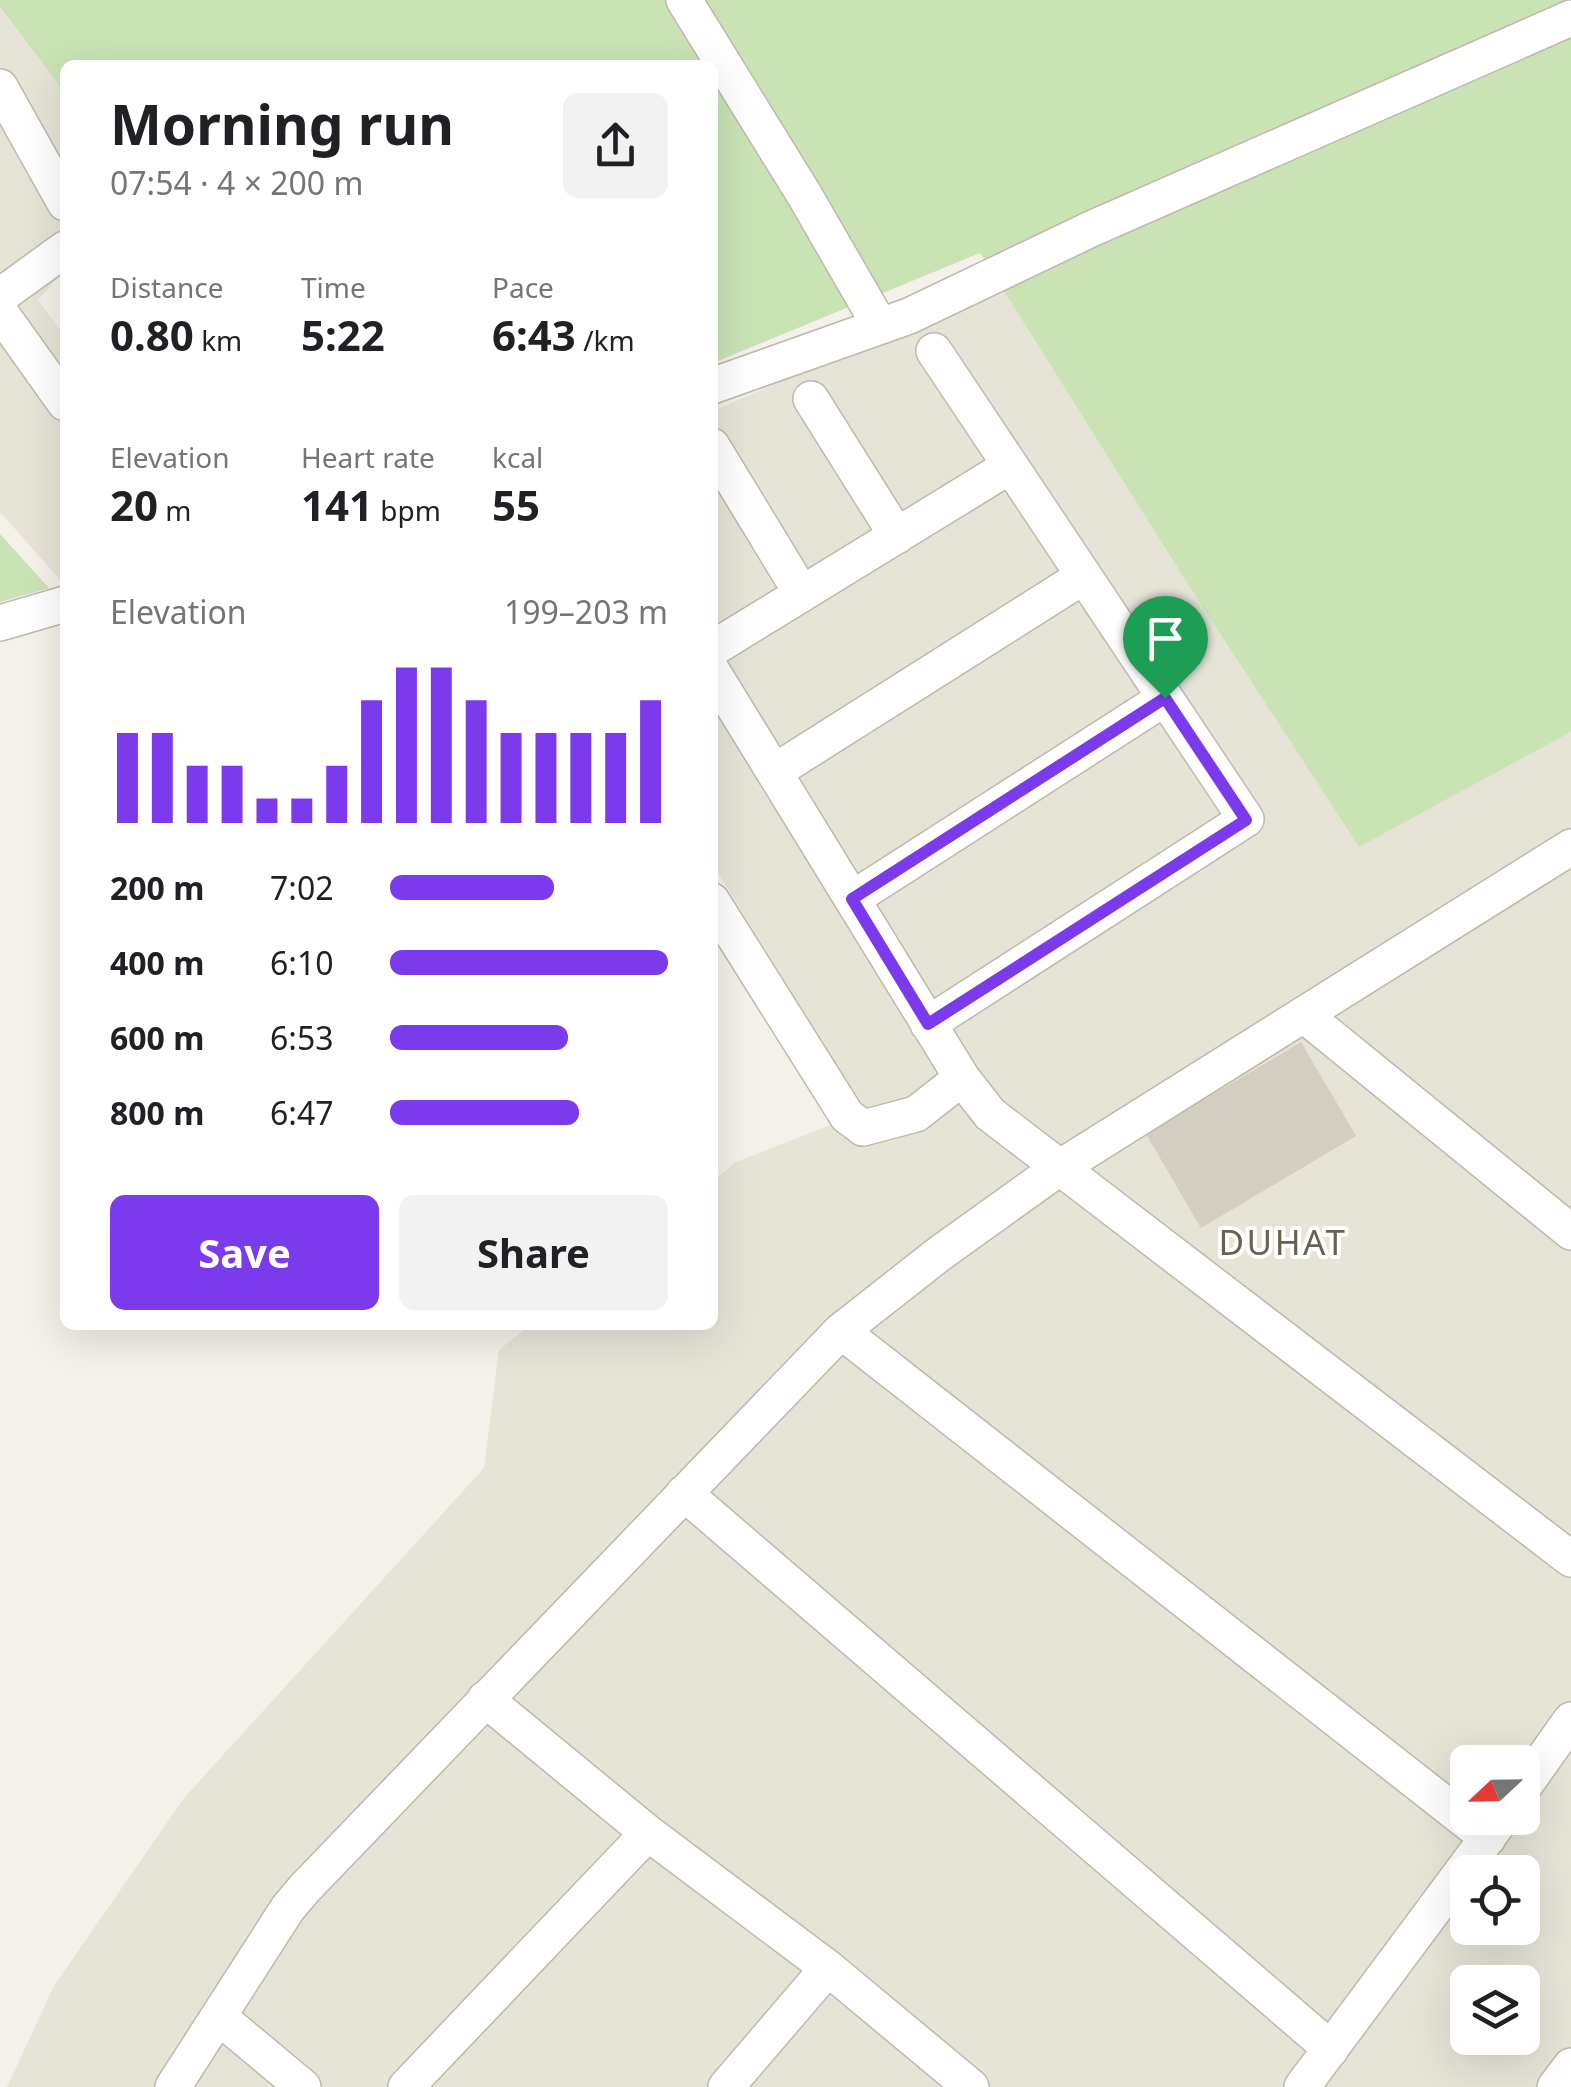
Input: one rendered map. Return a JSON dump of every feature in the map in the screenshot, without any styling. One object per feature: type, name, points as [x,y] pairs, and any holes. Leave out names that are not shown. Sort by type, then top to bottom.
[{"type":"street","points":[[684,0],[806,196],[880,326]]},
{"type":"street","points":[[718,384],[909,316],[1091,229],[1571,18]]},
{"type":"street","points":[[0,87],[60,194]]},
{"type":"street","points":[[0,296],[60,253]]},
{"type":"street","points":[[0,312],[60,396]]},
{"type":"street","points":[[928,1024],[1246,820],[934,351]]},
{"type":"street","points":[[811,400],[898,536]]},
{"type":"street","points":[[718,456],[802,594]]},
{"type":"street","points":[[718,645],[1010,466]]},
{"type":"street","points":[[774,772],[1084,576]]},
{"type":"street","points":[[0,622],[60,605]]},
{"type":"street","points":[[718,681],[928,1024],[990,1114],[1571,1559]]},
{"type":"street","points":[[852,899],[1165,698]]},
{"type":"street","points":[[173,2087],[304,1889],[841,1332],[939,1254],[1059,1168],[1563,861]]},
{"type":"street","points":[[718,911],[847,1116],[864,1128],[916,1114],[962,1078]]},
{"type":"street","points":[[1304,1016],[1571,1232]]},
{"type":"street","points":[[841,1332],[1450,1794]]},
{"type":"street","points":[[684,1493],[1331,2049]]},
{"type":"street","points":[[485,1699],[648,1833],[828,1968],[971,2087]]},
{"type":"street","points":[[1540,1764],[1571,1720]]},
{"type":"street","points":[[406,2087],[648,1833]]},
{"type":"street","points":[[1308,2085],[1490,1835]]},
{"type":"street","points":[[726,2087],[828,1968]]},
{"type":"street","points":[[219,2017],[302,2087]]},
{"type":"street","points":[[1555,2087],[1571,2066]]},
{"type":"shaded area","points":[[0,8],[60,86],[60,276],[38,300],[60,330],[60,580],[0,512]]},
{"type":"shaded area","points":[[1001,286],[1359,847],[1571,732],[1571,2087],[7,2087],[54,1986],[184,1798],[484,1468],[499,1350],[524,1330],[718,1330],[718,1177],[736,1162],[864,1112],[718,872],[718,409]]},
{"type":"green space","points":[[0,0],[1571,0],[1571,732],[1359,847],[980,253],[718,361],[718,60],[60,60],[60,86],[0,7]]},
{"type":"green space","points":[[0,534],[49,588],[0,602]]},
{"type":"building","points":[[1301,1042],[1356,1136],[1201,1228],[1146,1134]]},
{"type":"district","name":"DUHAT","points":[[1283,1243]]},
{"type":"route","points":[[1165,698],[1246,820],[928,1024],[852,899],[1165,698]]}]
